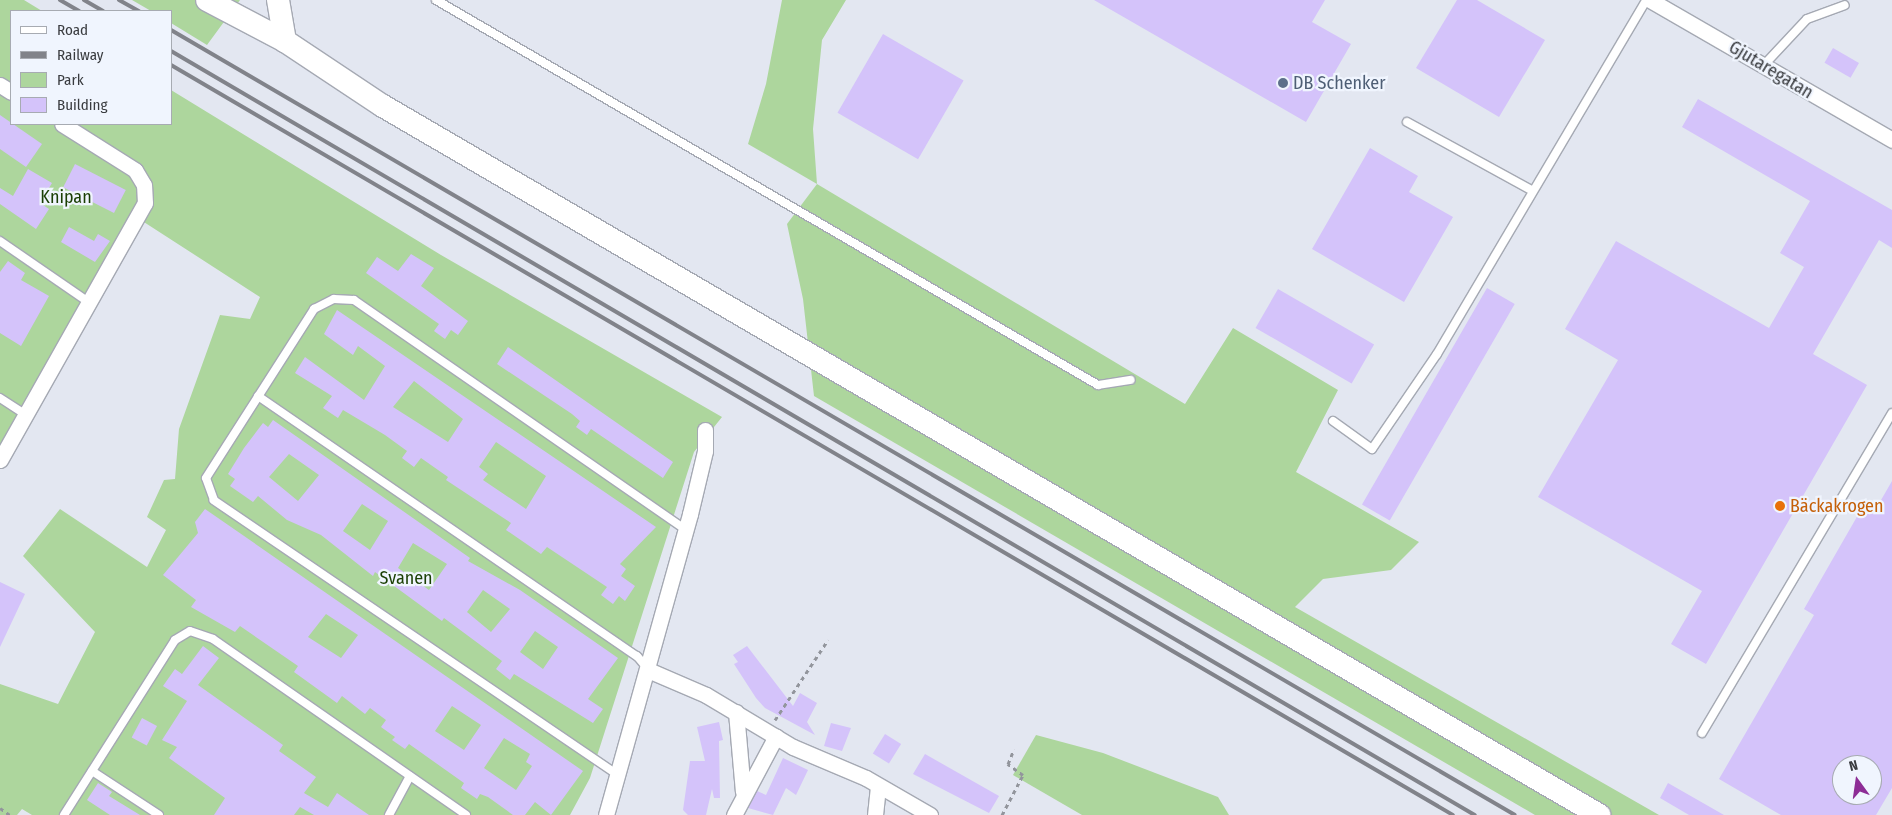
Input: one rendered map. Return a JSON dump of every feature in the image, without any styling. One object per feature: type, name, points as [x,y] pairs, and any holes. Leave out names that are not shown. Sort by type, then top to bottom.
[{"type":"main road","points":[[207,0],[285,41],[383,106],[1599,815]]},
{"type":"main road","points":[[278,0],[285,41]]},
{"type":"street","name":"Gjutaregatan","points":[[1648,0],[1892,140]]},
{"type":"street","points":[[0,460],[143,210],[144,185],[135,170],[64,125]]},
{"type":"street","points":[[606,815],[686,530],[706,451],[705,430]]},
{"type":"street","points":[[648,670],[736,712],[772,733],[878,786],[930,815]]},
{"type":"street","points":[[736,712],[743,796]]},
{"type":"street","points":[[734,815],[772,733]]},
{"type":"street","points":[[875,815],[878,786]]},
{"type":"lane","points":[[436,0],[1098,385],[1131,380]]},
{"type":"lane","points":[[1334,421],[1372,449],[1437,354],[1531,190],[1648,0]]},
{"type":"lane","points":[[1763,66],[1807,19],[1845,5]]},
{"type":"lane","points":[[1407,122],[1531,190]]},
{"type":"lane","points":[[0,241],[90,303]]},
{"type":"lane","points":[[618,775],[214,500],[206,478],[314,309],[334,299],[354,300],[686,530]]},
{"type":"lane","points":[[258,396],[637,656],[648,670]]},
{"type":"lane","points":[[0,398],[26,415]]},
{"type":"lane","points":[[1702,734],[1892,413]]},
{"type":"lane","points":[[64,815],[175,640],[190,631],[212,639],[466,815]]},
{"type":"lane","points":[[92,771],[159,815]]},
{"type":"lane","points":[[389,815],[410,776]]},
{"type":"path","points":[[772,733],[828,640]]},
{"type":"path","points":[[1002,815],[1023,775],[1008,764],[1014,749]]},
{"type":"path","points":[[0,808],[10,815]]},
{"type":"green space","name":"Svanen","points":[[0,0],[24,0],[40,10],[10,10],[10,125],[172,125],[172,91],[441,255],[722,417],[694,452],[590,778],[570,815],[32,815],[22,809],[17,815],[0,815],[0,684],[58,704],[95,632],[23,556],[60,509],[147,567],[166,530],[147,517],[164,480],[175,479],[179,429],[220,315],[250,319],[260,297],[133,215],[0,458]]},
{"type":"green space","points":[[132,0],[240,0],[207,45],[172,24],[172,10],[149,10]]},
{"type":"green space","points":[[782,0],[846,0],[822,40],[813,129],[817,184],[748,144],[766,84]]},
{"type":"green space","points":[[817,184],[1185,404],[1233,328],[1338,390],[1296,472],[1419,542],[1391,570],[1323,579],[1295,607],[1659,815],[1535,815],[814,396],[803,299],[787,224]]},
{"type":"green space","points":[[1036,735],[1103,753],[1218,797],[1229,815],[1082,815],[1013,775]]},
{"type":"building","name":"DB Schenker","points":[[1094,0],[1325,0],[1312,22],[1351,44],[1306,122]]},
{"type":"building","points":[[1457,0],[1477,0],[1545,40],[1499,117],[1416,68]]},
{"type":"building","points":[[883,34],[964,80],[918,159],[838,113]]},
{"type":"building","points":[[1833,48],[1859,63],[1850,78],[1824,63]]},
{"type":"building","points":[[1698,99],[1892,210],[1892,248],[1879,240],[1813,354],[1867,385],[1706,664],[1671,644],[1702,591],[1538,497],[1618,360],[1565,329],[1616,241],[1769,328],[1804,267],[1780,253],[1810,201],[1682,127]]},
{"type":"building","points":[[0,115],[10,122],[10,125],[14,125],[42,144],[26,167],[0,149]]},
{"type":"building","points":[[1370,148],[1418,176],[1409,192],[1453,217],[1404,302],[1312,249]]},
{"type":"building","points":[[75,164],[126,190],[114,213],[63,187]]},
{"type":"building","points":[[28,169],[52,183],[40,203],[49,209],[36,229],[0,204],[0,188],[13,196]]},
{"type":"building","points":[[69,227],[94,241],[98,234],[110,241],[95,262],[61,242]]},
{"type":"building","points":[[411,254],[434,268],[421,286],[468,321],[458,335],[451,330],[445,339],[434,331],[439,324],[366,273],[377,257],[398,271]]},
{"type":"building","points":[[8,261],[25,273],[21,280],[49,296],[21,346],[0,333],[0,272]]},
{"type":"building","points":[[1487,288],[1515,304],[1390,521],[1362,505]]},
{"type":"building","points":[[1278,289],[1374,344],[1352,383],[1256,328]]},
{"type":"building","points":[[337,310],[656,527],[620,564],[626,569],[621,576],[635,586],[625,601],[619,596],[613,604],[601,595],[607,587],[547,547],[541,554],[506,530],[511,523],[446,480],[448,477],[421,458],[414,467],[402,458],[407,451],[385,435],[343,410],[338,418],[323,408],[332,396],[295,373],[305,357],[364,400],[385,366],[358,346],[353,355],[324,334]],"holes":[[[414,381],[463,419],[448,442],[393,407]],[[496,442],[546,476],[526,509],[483,480],[488,474],[479,467]]]},
{"type":"building","points":[[508,347],[673,462],[663,478],[591,429],[587,435],[576,427],[580,421],[572,414],[497,364]]},
{"type":"building","points":[[273,420],[470,558],[468,561],[520,590],[618,658],[588,699],[603,709],[593,723],[514,674],[510,680],[496,669],[502,661],[444,618],[442,621],[375,572],[373,576],[321,535],[287,520],[258,496],[253,502],[230,486],[235,479],[228,474],[244,448],[263,423],[268,427]],"holes":[[[289,454],[319,475],[298,501],[269,477]],[[362,504],[388,521],[370,550],[343,531]],[[413,543],[447,564],[429,590],[398,568]],[[483,590],[510,609],[491,632],[467,612]],[[535,631],[558,647],[543,669],[520,652]]]},
{"type":"building","points":[[1892,481],[1892,788],[1882,805],[1882,755],[1832,755],[1832,805],[1882,805],[1876,815],[1781,815],[1719,779],[1814,615],[1804,609],[1866,501],[1877,507]]},
{"type":"building","points":[[205,509],[583,771],[551,815],[535,802],[525,815],[513,815],[488,797],[480,794],[477,799],[461,788],[464,783],[409,744],[405,749],[392,740],[395,737],[381,727],[386,720],[370,708],[365,714],[342,696],[337,703],[294,672],[298,666],[240,626],[235,632],[191,607],[196,600],[163,575],[198,533],[195,522]],"holes":[[[326,614],[358,635],[341,658],[308,637]],[[452,706],[481,725],[464,750],[435,731]],[[504,738],[530,754],[526,762],[532,766],[516,790],[484,768]]]},
{"type":"building","points":[[0,582],[25,594],[0,647]]},
{"type":"building","points":[[203,646],[219,658],[198,685],[283,745],[279,751],[316,777],[304,793],[328,807],[337,793],[369,815],[314,815],[300,807],[294,815],[214,815],[225,798],[169,758],[177,747],[162,740],[187,701],[163,686],[175,669],[182,674]]},
{"type":"building","points":[[747,646],[793,706],[800,693],[817,703],[807,722],[815,735],[765,708],[756,698],[734,664],[738,662],[733,655]]},
{"type":"building","points":[[142,718],[157,726],[147,745],[132,737]]},
{"type":"building","points":[[719,722],[723,740],[719,741],[720,798],[714,798],[712,789],[706,815],[688,815],[683,810],[690,761],[705,761],[697,727]]},
{"type":"building","points":[[831,723],[851,728],[842,751],[824,746]]},
{"type":"building","points":[[885,734],[901,744],[889,764],[873,754]]},
{"type":"building","points":[[925,754],[999,796],[989,813],[913,774]]},
{"type":"building","points":[[783,758],[808,770],[796,795],[786,788],[773,815],[748,808],[757,791],[766,795]]},
{"type":"building","points":[[98,783],[112,792],[109,796],[140,815],[110,815],[87,800]]},
{"type":"building","points":[[1668,783],[1724,815],[1689,815],[1660,798]]},
{"type":"railway","points":[[60,0],[77,10]]},
{"type":"railway","points":[[84,0],[101,10]]},
{"type":"railway","points":[[119,0],[137,10]]},
{"type":"railway","points":[[172,31],[1515,815]]},
{"type":"railway","points":[[172,52],[1475,815]]},
{"type":"railway","points":[[172,66],[1453,815]]},
{"type":"place","name":"DB Schenker","points":[[1283,83]]},
{"type":"place","name":"Bäckakrogen","points":[[1780,506]]},
{"type":"park label","name":"Knipan","points":[[66,197]]}]
